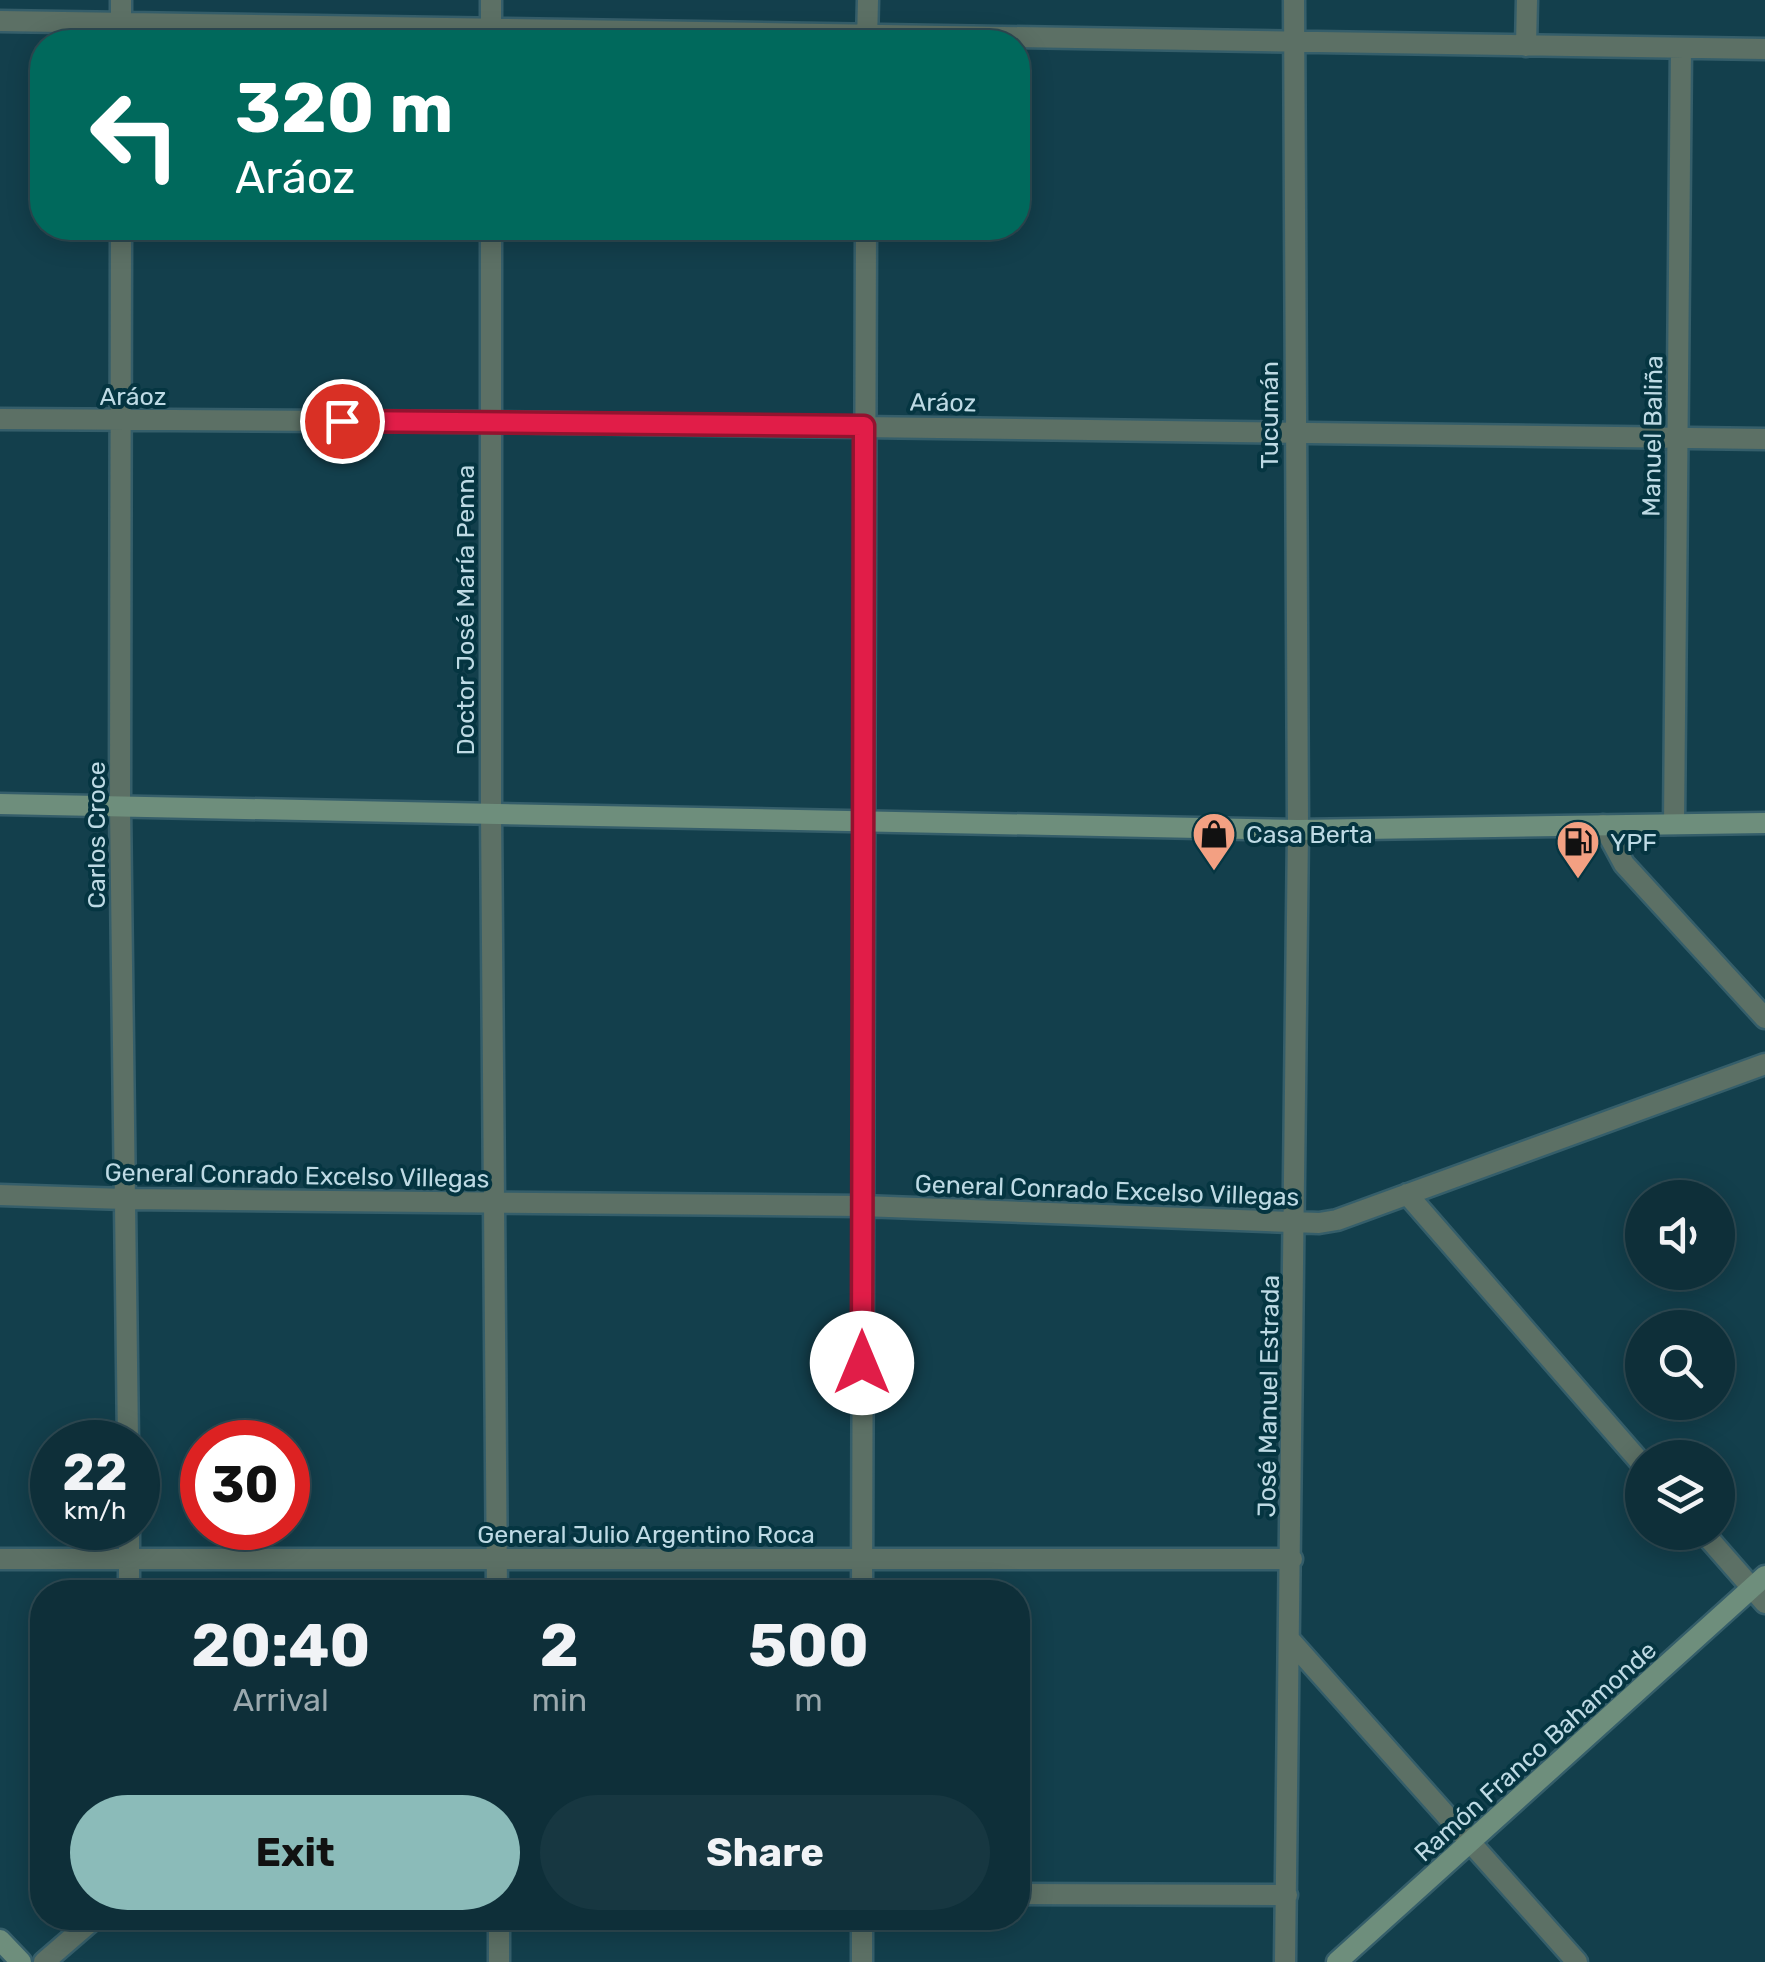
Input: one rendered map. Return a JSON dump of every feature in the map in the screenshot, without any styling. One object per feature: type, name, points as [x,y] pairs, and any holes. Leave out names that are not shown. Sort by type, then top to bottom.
[{"type":"main road","points":[[0,804],[1298,830],[1765,823]]},
{"type":"main road","name":"Ramón Franco Bahamonde","points":[[1338,1962],[1760,1589]]},
{"type":"main road","points":[[0,1940],[21,1962]]},
{"type":"street","points":[[121,0],[121,30]]},
{"type":"street","points":[[491,0],[491,30]]},
{"type":"street","points":[[867,30],[868,0]]},
{"type":"street","name":"Tucumán","points":[[1294,0],[1298,830]]},
{"type":"street","points":[[1526,46],[1527,0]]},
{"type":"street","points":[[0,21],[91,30]]},
{"type":"street","points":[[1030,40],[1765,49]]},
{"type":"street","name":"Manuel Baliña","points":[[1674,824],[1681,48]]},
{"type":"street","name":"Carlos Croce","points":[[121,240],[120,806],[128,1420]]},
{"type":"street","name":"Doctor José María Penna","points":[[490,240],[497,1580]]},
{"type":"street","points":[[862,1580],[866,240]]},
{"type":"street","name":"Aráoz","points":[[0,419],[1765,439]]},
{"type":"street","points":[[1603,825],[1624,864],[1765,1018]]},
{"type":"street","name":"José Manuel Estrada","points":[[1285,1962],[1298,830]]},
{"type":"street","name":"General Conrado Excelso Villegas","points":[[0,1195],[862,1206],[1295,1223],[1337,1220],[1765,1064]]},
{"type":"street","points":[[1406,1194],[1625,1445]]},
{"type":"street","points":[[129,1550],[129,1580]]},
{"type":"street","points":[[1721,1550],[1760,1589]]},
{"type":"street","name":"General Julio Argentino Roca","points":[[0,1559],[1292,1559]]},
{"type":"street","points":[[1289,1639],[1578,1962]]},
{"type":"street","points":[[1030,1894],[1287,1896]]},
{"type":"street","points":[[44,1962],[81,1930]]},
{"type":"street","points":[[499,1930],[499,1962]]},
{"type":"street","points":[[862,1930],[862,1962]]},
{"type":"place","name":"Casa Berta","points":[[1214,872]]},
{"type":"place","name":"YPF","points":[[1578,880]]},
{"type":"route","points":[[342,421],[864,426],[862,1363]]}]
